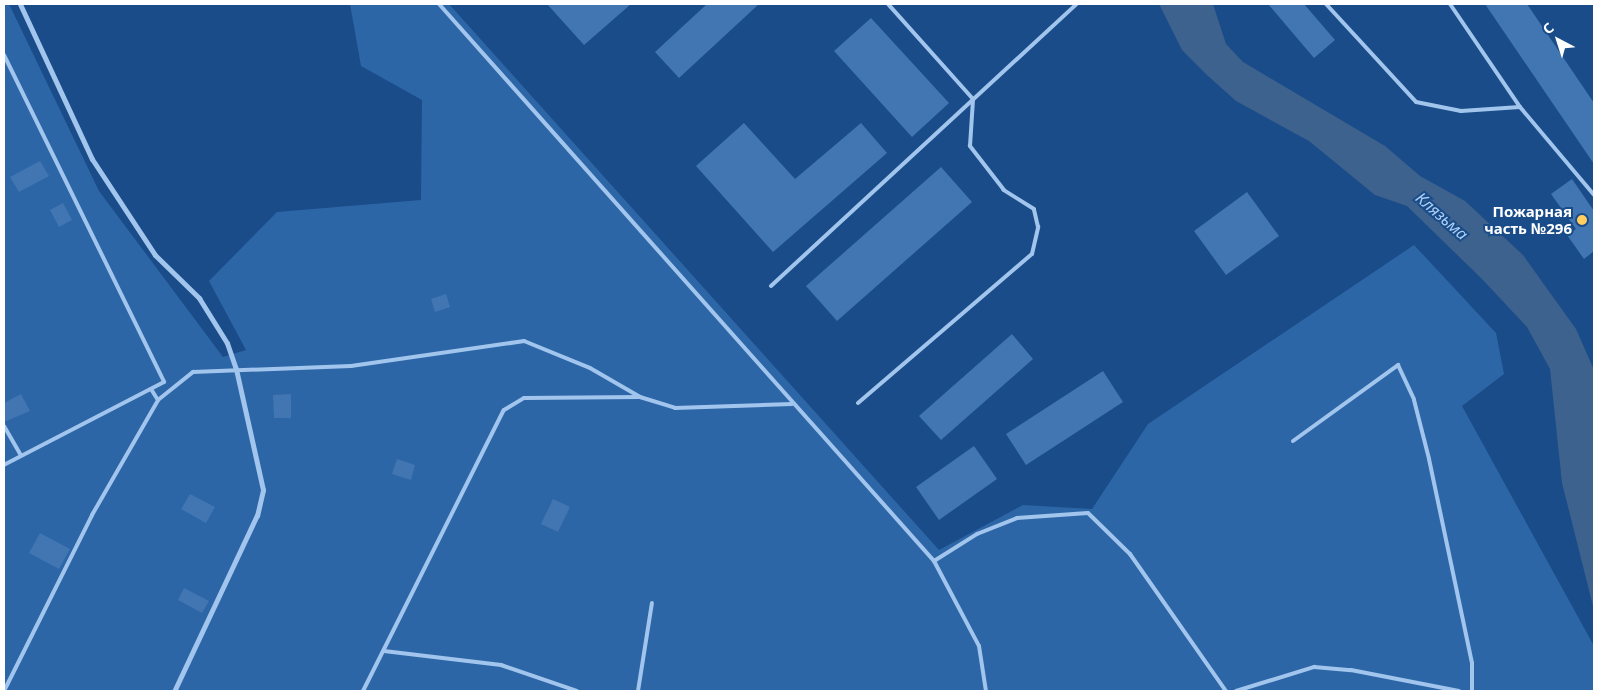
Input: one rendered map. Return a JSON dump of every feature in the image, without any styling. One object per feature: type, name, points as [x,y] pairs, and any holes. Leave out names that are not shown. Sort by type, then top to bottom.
[{"type":"street","points":[[20,4],[92,159],[155,255],[199,298],[227,343],[236,369],[263,490],[257,515],[174,691]]},
{"type":"lane","points":[[439,4],[792,404],[934,561],[979,646],[986,691]]},
{"type":"lane","points":[[858,403],[1032,254],[1038,227],[1034,209],[1004,190],[970,146],[973,100],[888,4]]},
{"type":"lane","points":[[771,286],[1077,4]]},
{"type":"lane","points":[[1326,4],[1416,102],[1461,111],[1520,107]]},
{"type":"lane","points":[[1450,4],[1520,107],[1594,195]]},
{"type":"lane","points":[[4,55],[164,382],[4,465]]},
{"type":"lane","points":[[4,691],[92,515],[158,400],[193,372],[351,366],[524,341],[590,368],[640,397],[675,408],[792,404]]},
{"type":"lane","points":[[1294,442],[1398,366],[1414,400],[1428,459],[1472,663],[1472,691]]},
{"type":"lane","points":[[151,389],[158,400]]},
{"type":"lane","points":[[363,691],[504,410],[524,398],[640,397]]},
{"type":"lane","points":[[4,426],[20,456]]},
{"type":"lane","points":[[934,561],[977,534],[1017,518],[1088,513],[1130,554],[1226,691]]},
{"type":"lane","points":[[638,691],[652,603]]},
{"type":"lane","points":[[384,651],[501,665],[577,691]]},
{"type":"lane","points":[[1236,691],[1314,667],[1352,670],[1459,691]]},
{"type":"shaded area","points":[[4,4],[9,4],[99,191],[223,357],[246,350],[209,281],[277,212],[421,200],[422,100],[361,66],[350,4],[449,4],[939,550],[1023,505],[1092,509],[1148,424],[1414,245],[1496,333],[1504,374],[1462,406],[1594,646],[1594,691],[4,691]]},
{"type":"water","name":"Клязьма","points":[[1159,4],[1213,4],[1226,44],[1243,62],[1385,146],[1420,176],[1465,201],[1523,255],[1576,329],[1594,370],[1594,610],[1562,483],[1550,369],[1527,327],[1483,280],[1407,206],[1375,195],[1309,141],[1236,101],[1182,50]]},
{"type":"building","points":[[547,4],[631,4],[584,45]]},
{"type":"building","points":[[707,4],[759,4],[679,78],[655,52]]},
{"type":"building","points":[[1268,4],[1304,4],[1335,40],[1314,58]]},
{"type":"building","points":[[1485,4],[1527,4],[1594,103],[1594,164]]},
{"type":"building","points":[[871,18],[949,103],[912,137],[834,51]]},
{"type":"building","points":[[744,123],[795,179],[861,123],[887,153],[773,252],[696,166]]},
{"type":"building","points":[[40,161],[49,176],[19,192],[10,177]]},
{"type":"building","points":[[941,167],[972,202],[837,321],[806,286]]},
{"type":"building","name":"Пожарная часть №296","points":[[1572,179],[1594,211],[1594,251],[1584,259],[1567,235],[1576,229],[1551,194]]},
{"type":"building","points":[[1247,192],[1279,236],[1226,275],[1194,231]]},
{"type":"building","points":[[63,203],[72,220],[59,227],[50,210]]},
{"type":"building","points":[[446,294],[450,307],[435,312],[431,299]]},
{"type":"building","points":[[1012,334],[1033,359],[941,440],[919,416]]},
{"type":"building","points":[[1103,371],[1123,402],[1026,465],[1006,434]]},
{"type":"building","points":[[21,394],[30,411],[4,422],[4,403]]},
{"type":"building","points":[[291,394],[291,418],[274,418],[273,395]]},
{"type":"building","points":[[974,446],[997,479],[939,520],[916,487]]},
{"type":"building","points":[[397,459],[415,465],[411,480],[392,474]]},
{"type":"building","points":[[190,494],[215,507],[206,523],[181,509]]},
{"type":"building","points":[[553,499],[570,507],[558,532],[541,524]]},
{"type":"building","points":[[40,533],[70,549],[59,569],[29,553]]},
{"type":"building","points":[[184,588],[209,601],[202,613],[178,600]]},
{"type":"place","name":"Пожарная часть №296","points":[[1582,220]]}]
